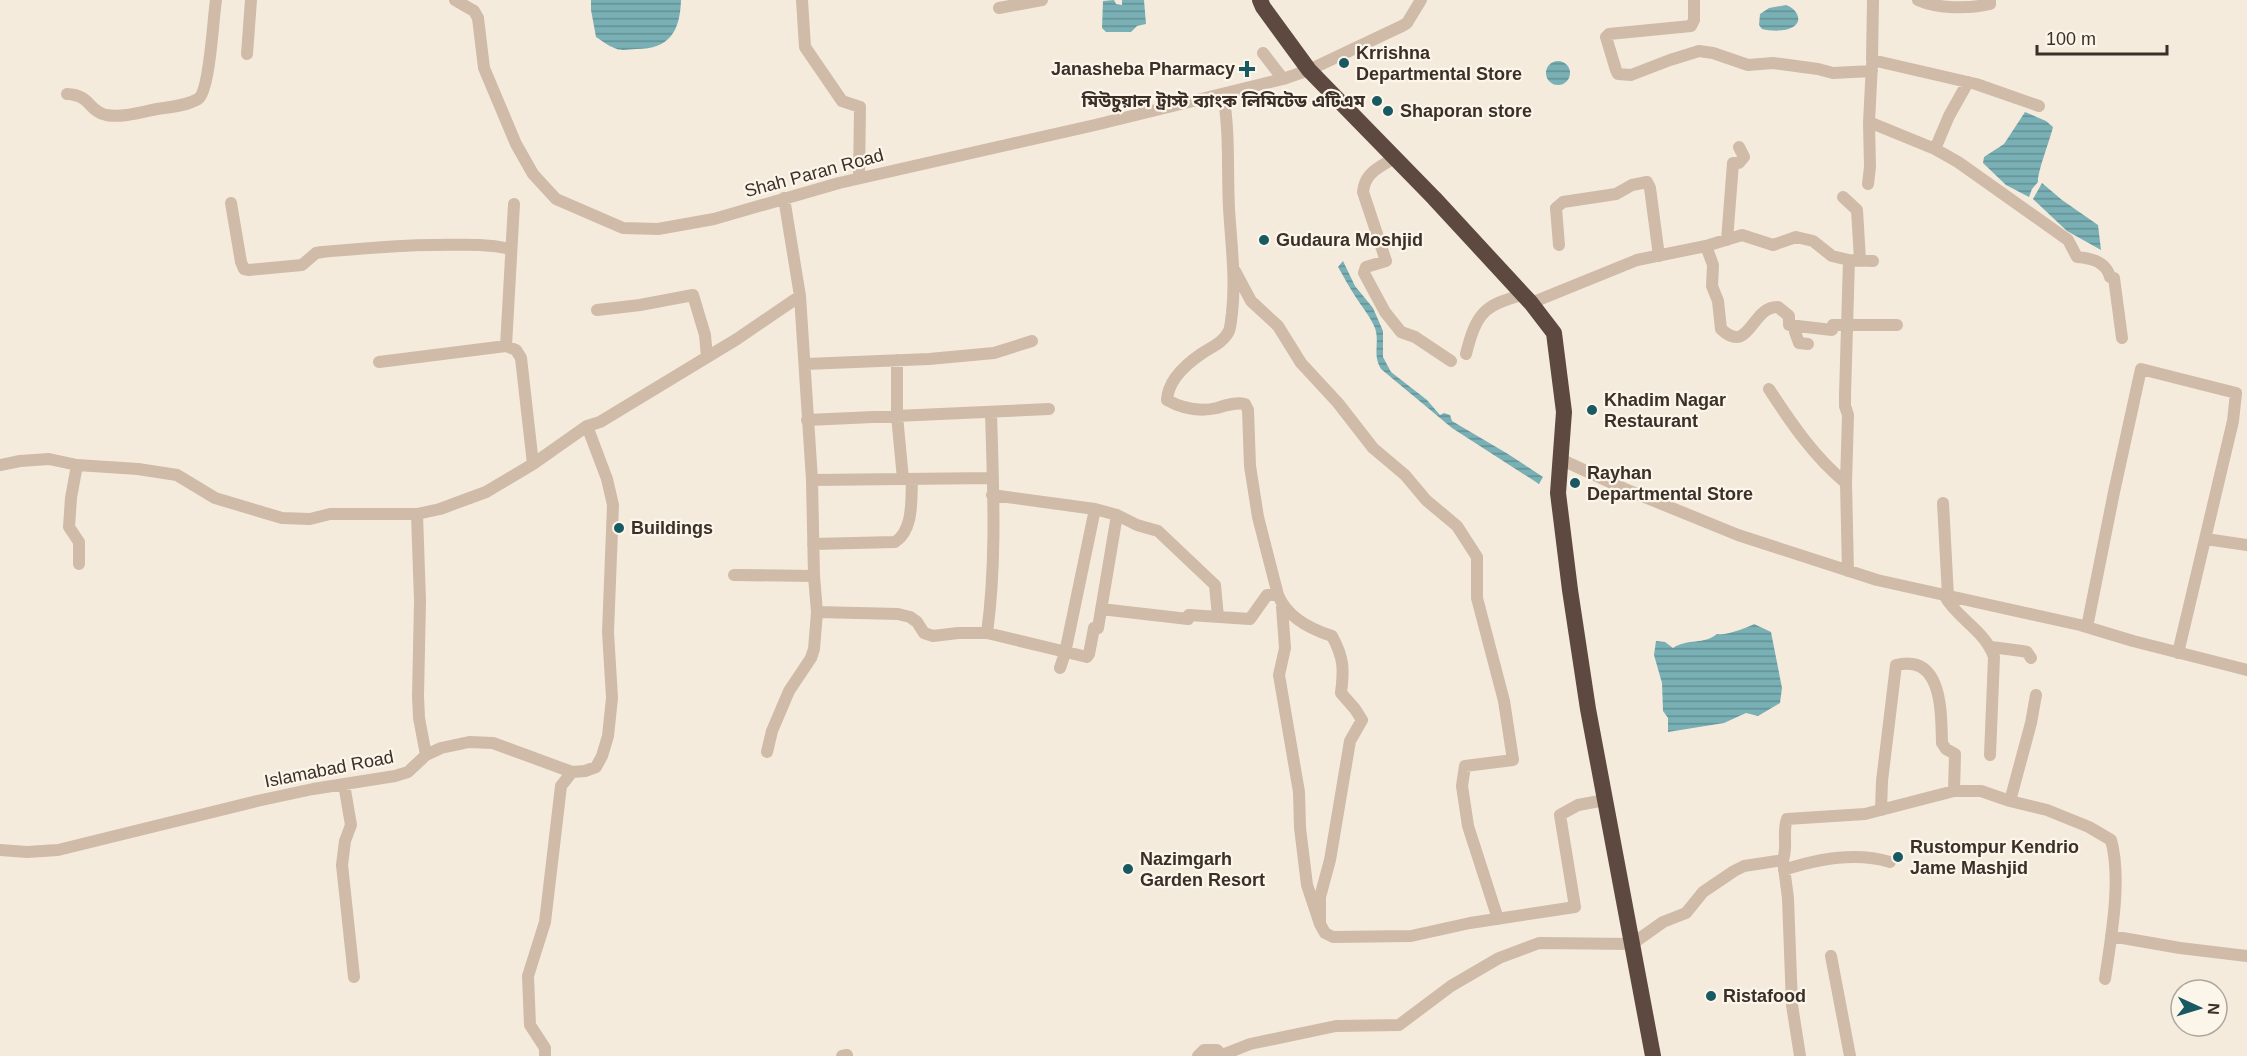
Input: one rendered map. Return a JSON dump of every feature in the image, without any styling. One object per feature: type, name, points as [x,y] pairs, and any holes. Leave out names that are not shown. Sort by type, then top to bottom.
[{"type":"highway","points":[[1260,0],[1309,70],[1527,299],[1554,333],[1564,412],[1558,493],[1588,709],[1653,1056]]},
{"type":"street","points":[[67,94],[83,97],[98,112],[108,115],[133,114],[176,106],[198,99],[204,92],[207,78],[216,0]]},
{"type":"street","points":[[247,54],[251,0]]},
{"type":"street","name":"Shah Paran Road","points":[[455,0],[474,11],[478,18],[484,68],[533,174],[556,199],[623,228],[658,229],[714,219],[859,178],[1283,79],[1309,70],[1402,26],[1407,23],[1421,0]]},
{"type":"street","points":[[802,0],[805,47],[842,101],[860,106],[859,178]]},
{"type":"street","points":[[999,8],[1042,0]]},
{"type":"street","points":[[1694,0],[1694,20],[1691,26],[1609,34],[1606,37],[1618,74],[1631,75],[1700,51],[1748,65],[1773,63],[1833,73],[1872,65],[1968,82],[2039,106]]},
{"type":"street","points":[[1868,184],[1873,0]]},
{"type":"street","points":[[1918,0],[1928,4],[1965,8],[1990,4],[1990,0]]},
{"type":"street","points":[[1263,53],[1283,79]]},
{"type":"street","points":[[1935,149],[1949,116],[1968,82]]},
{"type":"street","points":[[1223,94],[1229,123],[1228,174],[1234,297],[1230,329],[1225,338],[1200,354],[1173,380],[1167,388],[1167,400],[1178,406],[1195,410],[1239,402],[1245,404],[1248,410],[1250,466],[1258,517],[1280,601],[1285,648],[1280,675],[1299,792],[1300,828],[1307,885],[1320,924],[1325,933],[1333,937],[1411,936],[1470,923],[1575,907],[1560,815],[1578,805],[1605,800]]},
{"type":"street","points":[[1869,122],[1935,149],[1985,179],[2068,240],[2077,257],[2103,264],[2108,269],[2110,277],[2114,278],[2122,338]]},
{"type":"street","points":[[1727,240],[1733,163],[1739,163],[1744,157],[1739,147]]},
{"type":"street","points":[[1394,158],[1368,176],[1364,182],[1363,192],[1386,261],[1366,267],[1364,273],[1385,312],[1401,332],[1415,337],[1451,361]]},
{"type":"street","points":[[1559,245],[1557,205],[1563,202],[1616,194],[1632,185],[1647,182],[1650,188],[1659,256]]},
{"type":"street","points":[[1843,197],[1857,210],[1846,326],[1848,571]]},
{"type":"street","points":[[767,752],[772,731],[789,691],[811,658],[814,649],[817,612],[806,364],[800,296],[784,198]]},
{"type":"street","points":[[231,203],[241,262],[244,269],[249,270],[302,265],[322,252],[408,244],[490,245],[511,249]]},
{"type":"street","points":[[506,346],[514,204]]},
{"type":"street","points":[[1466,354],[1472,330],[1480,314],[1489,306],[1527,299],[1637,260],[1706,246],[1742,235],[1773,245],[1796,237],[1814,241],[1832,256],[1873,261]]},
{"type":"street","points":[[1706,246],[1713,265],[1712,286],[1718,301],[1722,331],[1729,336],[1742,336],[1770,307],[1778,307],[1789,316],[1789,325],[1832,330],[1833,325],[1897,325]]},
{"type":"street","points":[[1233,267],[1251,301],[1278,326],[1301,363],[1338,403],[1373,448],[1405,475],[1426,500],[1457,525],[1477,557],[1477,598],[1504,701],[1513,760],[1466,766],[1462,786],[1468,826],[1498,920]]},
{"type":"street","points":[[597,310],[693,295],[705,335],[707,357]]},
{"type":"street","points":[[0,465],[50,459],[77,465],[138,469],[177,475],[215,498],[282,518],[310,519],[330,514],[417,514],[440,509],[486,492],[533,464],[587,426],[600,422],[707,357],[800,296]]},
{"type":"street","points":[[1797,326],[1799,344],[1808,344]]},
{"type":"street","points":[[806,364],[994,353],[1032,341]]},
{"type":"street","points":[[379,362],[506,346],[516,350],[521,358],[533,464]]},
{"type":"street","points":[[813,544],[895,542],[903,535],[909,518],[908,479],[897,416],[897,360]]},
{"type":"street","points":[[2087,627],[2141,369],[2236,393],[2233,422],[2178,654]]},
{"type":"street","points":[[1769,389],[1822,461],[1846,483]]},
{"type":"street","points":[[807,420],[1048,409]]},
{"type":"street","points":[[987,633],[991,595],[992,412]]},
{"type":"street","points":[[545,1056],[545,1048],[530,1025],[528,976],[545,922],[561,786],[572,772],[596,767],[608,736],[612,698],[608,632],[613,505],[607,479],[587,426]]},
{"type":"street","points":[[1560,464],[1737,535],[1877,580],[2087,627],[2178,654],[2247,670]]},
{"type":"street","points":[[77,465],[69,527],[79,542],[79,564]]},
{"type":"street","points":[[812,480],[993,478]]},
{"type":"street","points":[[992,495],[1095,509],[1117,514],[1137,525],[1158,531],[1215,585],[1218,617]]},
{"type":"street","points":[[1943,503],[1946,596],[1951,607],[1991,647],[1994,657],[1990,755]]},
{"type":"street","points":[[1060,668],[1095,509]]},
{"type":"street","points":[[417,514],[420,601],[418,696],[419,718],[426,755]]},
{"type":"street","points":[[817,612],[898,614],[910,617],[917,622],[924,633],[933,636],[987,633],[1087,657],[1094,628],[1098,628],[1117,514]]},
{"type":"street","points":[[2206,538],[2247,545]]},
{"type":"street","points":[[734,574],[814,576]]},
{"type":"street","points":[[1101,609],[1188,619],[1189,615],[1250,619],[1267,596],[1280,601],[1311,629],[1332,636],[1341,652],[1344,667],[1341,693],[1362,720],[1350,741],[1330,860],[1320,897],[1320,924]]},
{"type":"street","points":[[1991,647],[2027,652],[2031,658]]},
{"type":"street","points":[[1881,810],[1882,781],[1896,665],[1916,664],[1924,668],[1937,689],[1942,744],[1955,754],[1953,791]]},
{"type":"street","points":[[2010,801],[2031,723],[2036,695]]},
{"type":"street","name":"Islamabad Road","points":[[0,849],[27,852],[58,850],[257,801],[394,776],[408,772],[426,755],[441,748],[469,742],[493,743],[572,772]]},
{"type":"street","points":[[344,784],[351,825],[345,842],[342,865],[354,977]]},
{"type":"street","points":[[1800,1056],[1792,1005],[1788,898],[1784,865],[1786,848],[1783,829],[1787,819],[1865,814],[1953,791],[1981,791],[2047,810],[2089,827],[2112,840],[2116,858],[2111,936],[2105,979]]},
{"type":"street","points":[[1198,1056],[1204,1050],[1216,1050],[1222,1055],[1250,1044],[1336,1026],[1399,1025],[1451,986],[1499,958],[1539,944],[1632,944],[1663,922],[1686,913],[1703,892],[1744,866],[1875,857],[1890,862]]},
{"type":"street","points":[[2111,936],[2180,948],[2247,956]]},
{"type":"street","points":[[1831,956],[1850,1056]]},
{"type":"water","points":[[591,0],[681,0],[675,29],[665,42],[648,48],[619,50],[596,37]]},
{"type":"water","points":[[1114,0],[1116,4],[1122,5],[1122,0],[1144,0],[1146,24],[1137,26],[1131,32],[1106,32],[1102,28],[1103,1]]},
{"type":"water","points":[[1786,5],[1793,9],[1798,18],[1793,27],[1773,31],[1762,29],[1759,25],[1760,14],[1769,8]]},
{"type":"water","points":[[1558,61],[1567,64],[1570,73],[1567,82],[1558,85],[1549,82],[1546,73],[1549,64]]},
{"type":"water","points":[[2025,112],[2046,121],[2053,127],[2039,171],[2038,182],[2029,197],[2006,185],[1983,163],[1984,157],[2004,144]]},
{"type":"water","points":[[2042,183],[2098,225],[2101,250],[2067,231],[2033,199]]},
{"type":"water","points":[[1343,261],[1355,286],[1373,308],[1383,331],[1383,357],[1391,372],[1427,400],[1440,415],[1444,413],[1450,415],[1452,421],[1543,477],[1539,484],[1452,428],[1381,369],[1376,353],[1375,328],[1338,267]]},
{"type":"water","points":[[1754,624],[1771,632],[1782,688],[1780,703],[1758,716],[1746,713],[1724,723],[1668,732],[1668,718],[1663,711],[1662,683],[1654,655],[1656,641],[1665,642],[1673,648]]},
{"type":"place","name":"Krrishna Departmental Store","points":[[1344,63]]},
{"type":"place","name":"Janasheba Pharmacy","points":[[1247,69]]},
{"type":"place","name":"মিউচুয়াল ট্রাস্ট ব্যাংক লিমিটেড এটিএম","points":[[1377,101]]},
{"type":"place","name":"Shaporan store","points":[[1388,111]]},
{"type":"place","name":"Gudaura Moshjid","points":[[1264,240]]},
{"type":"place","name":"Khadim Nagar Restaurant","points":[[1592,410]]},
{"type":"place","name":"Rayhan Departmental Store","points":[[1575,483]]},
{"type":"place","name":"Buildings","points":[[619,528]]},
{"type":"place","name":"Rustompur Kendrio Jame Mashjid","points":[[1898,857]]},
{"type":"place","name":"Nazimgarh Garden Resort","points":[[1128,869]]},
{"type":"place","name":"Ristafood","points":[[1711,996]]}]
